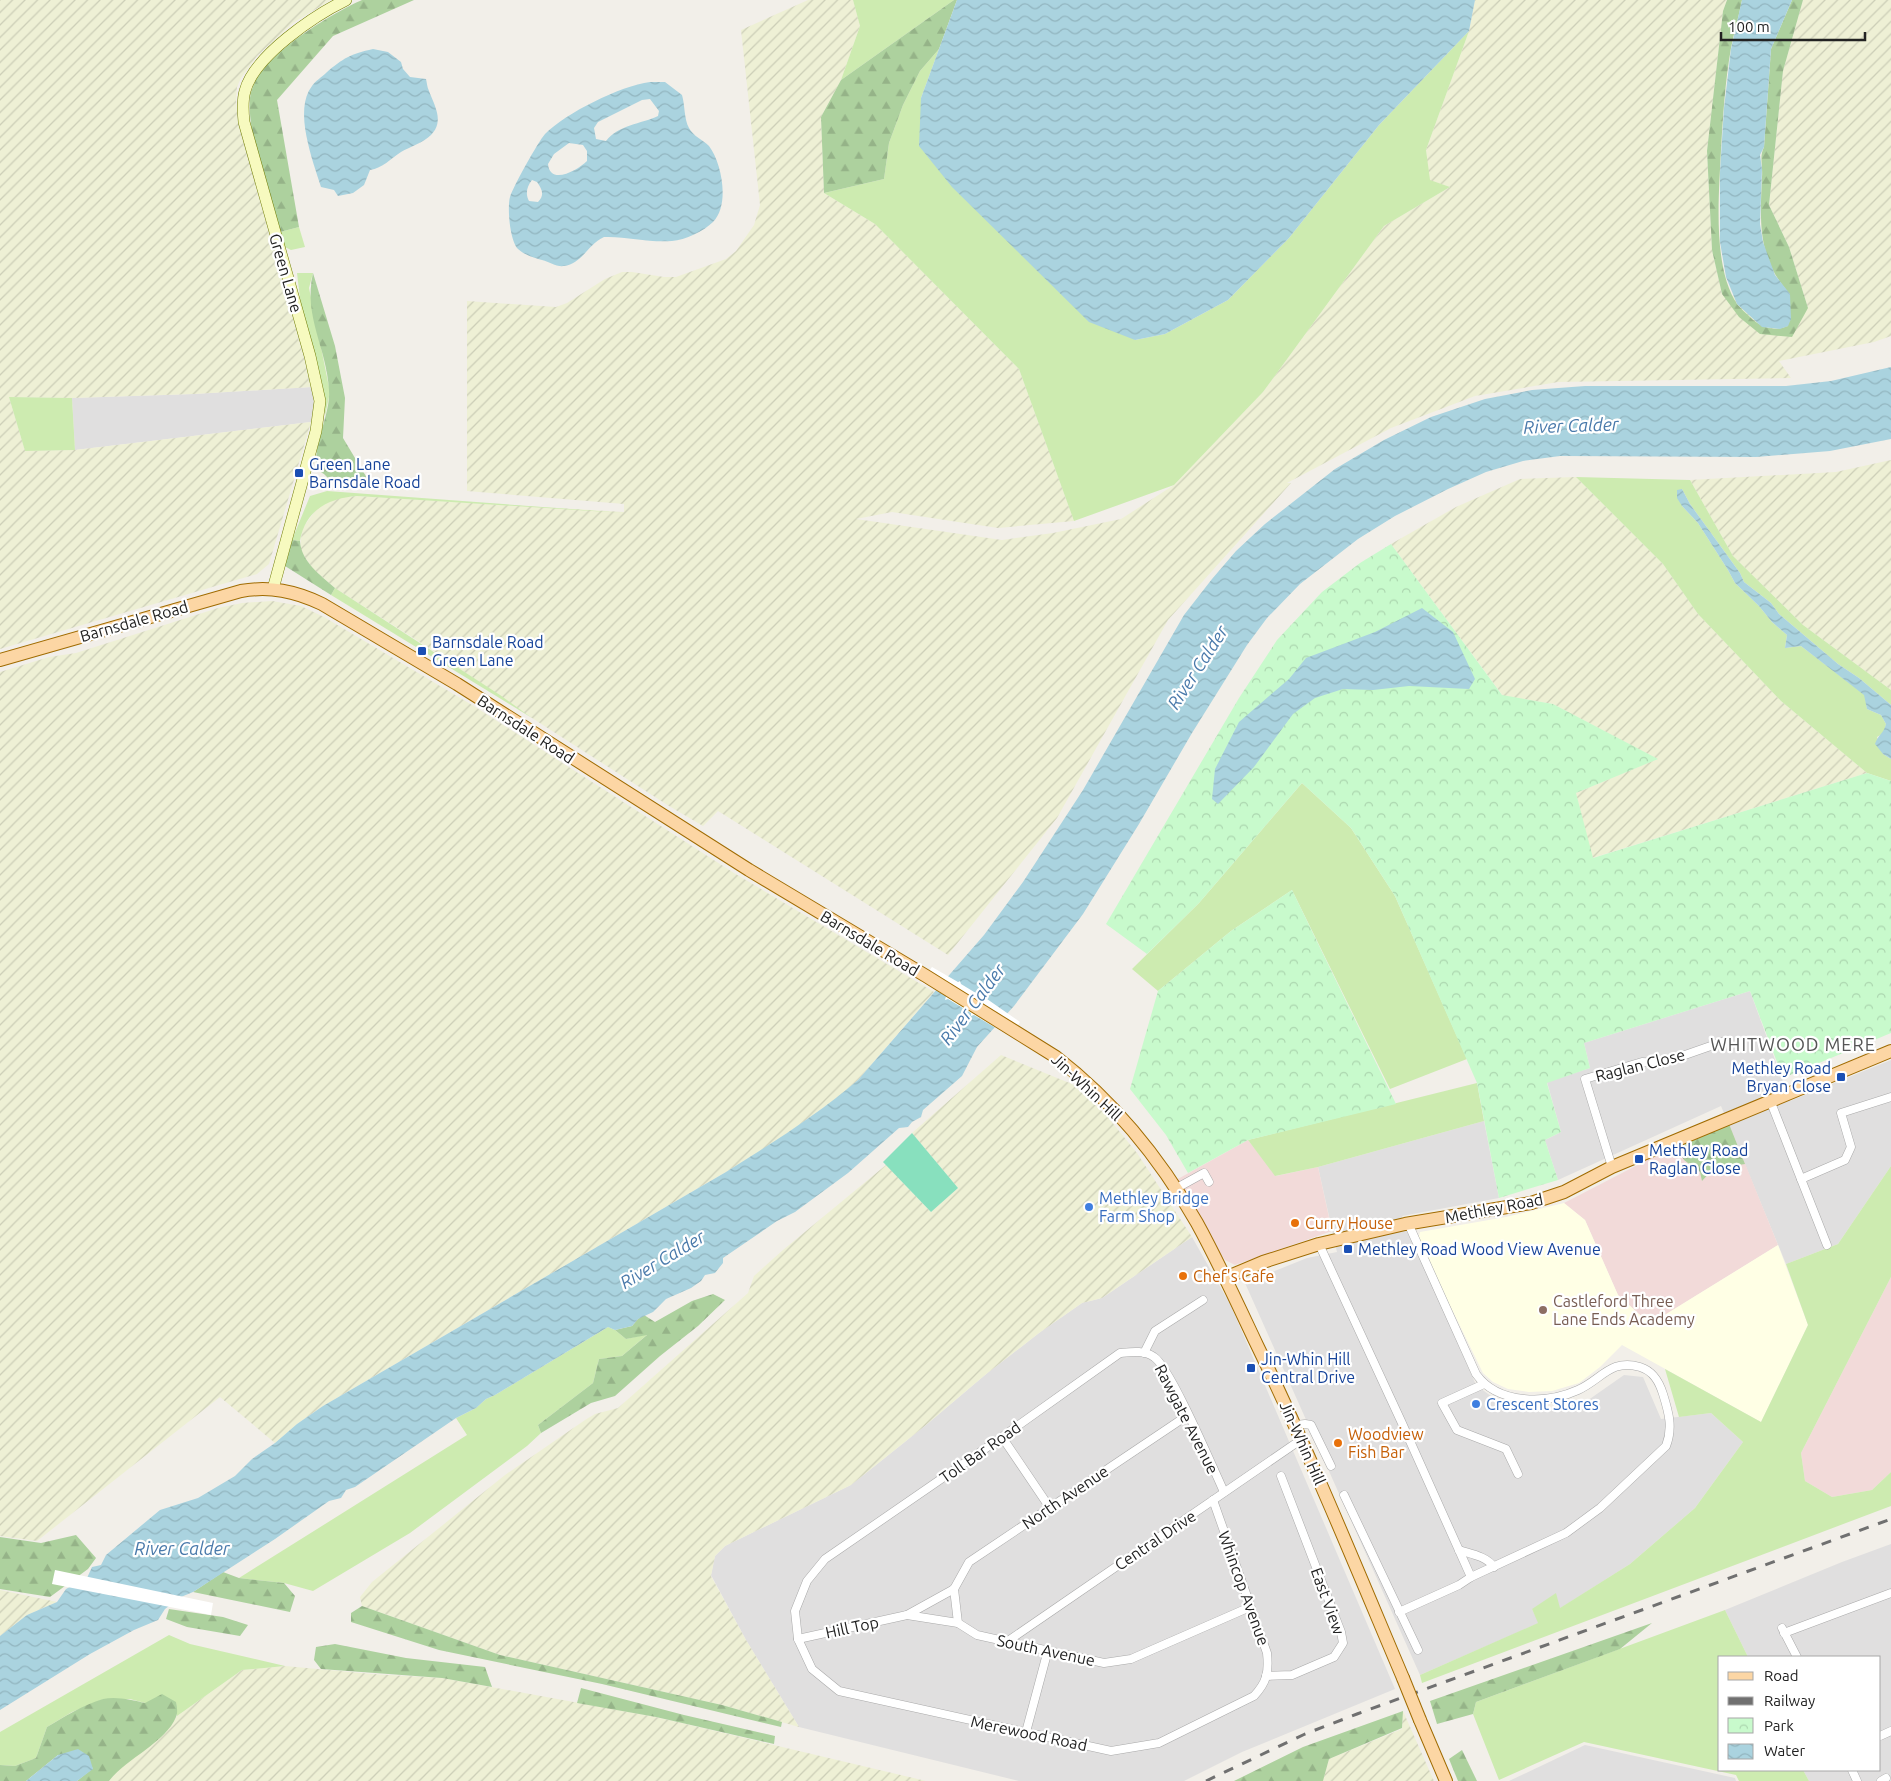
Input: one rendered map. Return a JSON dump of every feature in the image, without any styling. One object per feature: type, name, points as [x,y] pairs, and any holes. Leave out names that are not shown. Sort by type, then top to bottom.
[{"type":"main road","name":"Barnsdale Road","points":[[0,660],[232,593],[252,589],[273,589],[307,597],[456,684],[749,870],[1015,1030]]},
{"type":"main road","name":"Jin-Whin Hill","points":[[1015,1030],[1040,1045],[1075,1072],[1114,1108],[1155,1160],[1197,1223],[1296,1425],[1446,1781]]},
{"type":"main road","name":"Methley Road","points":[[1225,1278],[1263,1262],[1319,1244],[1408,1224],[1531,1203],[1564,1192],[1612,1167],[1891,1051]]},
{"type":"street","name":"Green Lane","points":[[273,589],[316,431],[320,401],[310,356],[244,122],[244,91],[258,66],[270,54],[309,22],[346,0]]},
{"type":"street","name":"Raglan Close","points":[[1612,1167],[1585,1080],[1642,1062],[1662,1063],[1725,1041]]},
{"type":"street","points":[[1801,1179],[1845,1160],[1852,1148],[1841,1113],[1891,1097]]},
{"type":"street","points":[[1770,1100],[1827,1245]]},
{"type":"street","points":[[1175,1189],[1204,1173],[1209,1182]]},
{"type":"street","points":[[1399,1612],[1566,1533],[1600,1508],[1666,1446],[1670,1435],[1670,1425],[1662,1389],[1653,1374],[1630,1364],[1617,1365],[1581,1389],[1548,1399],[1531,1400],[1513,1397],[1484,1384],[1476,1374],[1408,1224]]},
{"type":"street","points":[[1319,1244],[1402,1421],[1471,1577]]},
{"type":"street","points":[[1144,1353],[1155,1331],[1203,1300]]},
{"type":"street","name":"Toll Bar Road","points":[[798,1639],[796,1611],[807,1582],[825,1560],[1002,1438],[1120,1353],[1144,1353]]},
{"type":"street","name":"Rawgate Avenue","points":[[1144,1353],[1153,1356],[1160,1362],[1188,1415],[1224,1492]]},
{"type":"street","points":[[1484,1384],[1442,1402],[1457,1430],[1506,1449],[1518,1474]]},
{"type":"street","name":"North Avenue","points":[[954,1588],[968,1562],[1188,1415]]},
{"type":"street","points":[[1296,1425],[1311,1425],[1331,1466]]},
{"type":"street","points":[[1002,1438],[1050,1508]]},
{"type":"street","name":"Central Drive","points":[[1008,1641],[1302,1439]]},
{"type":"street","name":"East View","points":[[1266,1676],[1292,1675],[1334,1658],[1343,1642],[1341,1632],[1280,1476]]},
{"type":"street","points":[[1344,1495],[1418,1650]]},
{"type":"street","name":"Whincop Avenue","points":[[1212,1500],[1267,1653],[1266,1676]]},
{"type":"street","points":[[1459,1550],[1484,1558],[1494,1567]]},
{"type":"street","points":[[954,1588],[958,1623]]},
{"type":"street","name":"Hill Top","points":[[798,1639],[907,1615],[954,1588]]},
{"type":"street","points":[[1796,1656],[1783,1631],[1891,1593]]},
{"type":"street","name":"South Avenue","points":[[958,1623],[977,1635],[1104,1663],[1131,1659],[1250,1607]]},
{"type":"street","name":"Hill Top","points":[[907,1615],[958,1623]]},
{"type":"street","name":"Merewood Road","points":[[798,1639],[812,1669],[839,1691],[1111,1751],[1159,1743],[1254,1696],[1264,1686],[1266,1676]]},
{"type":"street","points":[[1026,1732],[1048,1650]]},
{"type":"shaded area","points":[[0,0],[331,0],[293,23],[257,56],[241,78],[237,87],[236,100],[238,123],[312,387],[194,394],[72,398],[9,397],[25,451],[75,450],[311,422],[269,564],[257,574],[0,649]]},
{"type":"shaded area","points":[[808,0],[853,0],[860,26],[841,80],[821,117],[824,193],[875,224],[1019,369],[1074,521],[998,528],[892,512],[856,519],[1002,540],[1053,533],[1121,519],[1174,485],[1263,392],[1384,226],[1450,187],[1429,180],[1426,150],[1469,31],[1475,0],[1727,0],[1723,11],[1707,151],[1712,250],[1722,294],[1808,308],[1789,247],[1769,205],[1783,71],[1803,0],[1891,0],[1891,336],[1874,342],[1779,361],[1791,378],[1558,382],[1475,396],[1391,428],[1287,483],[1291,483],[1168,620],[1057,818],[948,955],[718,811],[703,826],[669,806],[335,588],[313,569],[300,550],[302,529],[318,507],[343,497],[357,496],[624,512],[624,504],[467,491],[467,301],[556,307],[567,303],[605,279],[622,272],[676,277],[726,259],[736,251],[754,225],[760,205],[741,30]]},
{"type":"shaded area","points":[[312,387],[314,405],[311,422],[75,450],[72,398],[194,394]]},
{"type":"shaded area","points":[[1891,460],[1891,690],[1803,625],[1733,556],[1690,480],[1836,472]]},
{"type":"shaded area","points":[[1576,477],[1663,564],[1698,614],[1781,701],[1867,773],[1592,858],[1576,793],[1657,759],[1553,704],[1503,696],[1391,544],[1456,507],[1520,479]]},
{"type":"shaded area","points":[[272,601],[301,606],[324,617],[472,705],[734,873],[934,992],[858,1080],[837,1098],[775,1142],[323,1406],[297,1424],[275,1443],[220,1397],[37,1541],[0,1536],[0,672],[49,657],[76,653],[218,608],[242,603]]},
{"type":"shaded area","points":[[1750,991],[1790,1101],[1891,1060],[1891,1166],[1838,1244],[1786,1264],[1721,1106],[1558,1180],[1545,1140],[1561,1132],[1547,1082],[1590,1068],[1584,1043]]},
{"type":"shaded area","points":[[1001,1055],[1072,1084],[1106,1115],[1137,1153],[1192,1237],[1102,1298],[1082,1303],[1039,1333],[851,1485],[725,1546],[715,1556],[711,1576],[746,1640],[799,1727],[722,1705],[500,1655],[362,1606],[360,1597],[372,1582],[505,1475],[595,1414],[618,1408],[748,1293],[754,1276],[886,1165],[931,1212],[958,1188],[912,1133]]},
{"type":"shaded area","points":[[1484,1121],[1499,1198],[1402,1216],[1476,1385],[1503,1405],[1537,1411],[1584,1403],[1624,1375],[1643,1377],[1661,1419],[1711,1413],[1743,1442],[1695,1508],[1630,1564],[1559,1609],[1532,1609],[1539,1623],[1420,1675],[1245,1283],[1307,1258],[1337,1252],[1318,1167]]},
{"type":"shaded area","points":[[1729,1124],[1778,1245],[1650,1324],[1618,1295],[1585,1220],[1564,1203],[1651,1158]]},
{"type":"shaded area","points":[[1248,1140],[1276,1176],[1318,1167],[1332,1231],[1235,1265],[1225,1260],[1219,1252],[1176,1180]]},
{"type":"shaded area","name":"Castleford Three Lane Ends Academy","points":[[1564,1203],[1585,1220],[1618,1295],[1650,1324],[1778,1245],[1808,1325],[1761,1422],[1622,1345],[1600,1367],[1579,1383],[1552,1391],[1529,1392],[1508,1389],[1493,1382],[1483,1373],[1418,1240],[1420,1232],[1506,1217]]},
{"type":"shaded area","points":[[1192,1237],[1231,1306],[1395,1689],[1242,1752],[1184,1781],[1019,1781],[799,1727],[746,1640],[711,1575],[715,1556],[725,1546],[851,1485],[1039,1333],[1082,1303],[1102,1298]]},
{"type":"shaded area","points":[[1891,1277],[1891,1472],[1872,1490],[1832,1497],[1805,1481],[1801,1453]]},
{"type":"shaded area","points":[[1891,1544],[1891,1781],[1809,1781],[1804,1771],[1881,1771],[1881,1656],[1748,1656],[1725,1610]]},
{"type":"shaded area","points":[[0,1590],[57,1602],[27,1615],[0,1636]]},
{"type":"shaded area","points":[[285,1666],[442,1678],[656,1717],[926,1781],[109,1781],[116,1772],[165,1733],[177,1716],[242,1670]]},
{"type":"shaded area","points":[[1403,1711],[1434,1781],[1323,1781],[1329,1759],[1402,1729]]},
{"type":"shaded area","points":[[1585,1745],[1735,1778],[1736,1781],[1509,1781]]},
{"type":"green space","points":[[362,0],[414,0],[333,36],[277,100],[299,227],[280,232],[255,147],[252,130],[250,98],[254,83],[278,54],[295,40],[331,16]]},
{"type":"green space","points":[[853,0],[954,0],[841,80],[860,26]]},
{"type":"green space","points":[[954,0],[957,0],[939,49],[920,71],[903,105],[889,143],[884,179],[824,193],[821,117],[841,80]]},
{"type":"green space","points":[[1727,0],[1742,0],[1731,48],[1724,99],[1719,187],[1720,250],[1729,288],[1737,304],[1759,324],[1768,328],[1778,329],[1788,326],[1790,294],[1779,281],[1771,267],[1763,239],[1761,224],[1761,158],[1764,147],[1771,49],[1792,0],[1803,0],[1783,71],[1769,205],[1789,247],[1808,308],[1792,337],[1760,334],[1739,317],[1722,294],[1712,250],[1707,151],[1723,11]]},
{"type":"green space","points":[[1469,31],[1426,150],[1430,180],[1450,187],[1384,226],[1263,392],[1174,485],[1074,521],[1019,369],[875,224],[824,193],[884,179],[889,143],[903,105],[920,71],[939,49],[921,98],[1135,340],[1165,334],[1228,300],[1289,238],[1379,125]]},
{"type":"green space","points":[[299,227],[305,247],[291,250],[285,247],[280,232]]},
{"type":"green space","points":[[297,273],[313,273],[309,288],[330,392],[325,416],[323,387],[302,315]]},
{"type":"green space","points":[[313,273],[335,346],[345,398],[343,438],[370,483],[332,482],[317,470],[317,450],[329,399],[329,390],[311,304]]},
{"type":"green space","points":[[9,397],[72,398],[75,450],[25,451]]},
{"type":"green space","points":[[1576,477],[1690,480],[1733,556],[1803,625],[1891,690],[1891,705],[1859,678],[1838,664],[1779,614],[1771,603],[1744,582],[1740,573],[1690,504],[1682,489],[1682,506],[1698,523],[1735,583],[1787,635],[1785,648],[1801,646],[1865,695],[1867,709],[1881,715],[1886,724],[1884,733],[1877,737],[1883,754],[1891,759],[1891,781],[1867,773],[1781,701],[1698,614],[1663,564]]},
{"type":"green space","points":[[327,491],[624,513],[357,496],[337,500],[320,508],[307,521],[300,541],[292,540],[310,496]]},
{"type":"green space","points":[[292,540],[300,541],[301,548],[308,561],[335,588],[331,595],[285,566]]},
{"type":"green space","points":[[1391,544],[1502,695],[1553,704],[1658,759],[1576,793],[1593,858],[1867,773],[1891,781],[1891,1033],[1783,1078],[1750,991],[1584,1043],[1590,1068],[1547,1083],[1561,1132],[1545,1140],[1558,1180],[1499,1198],[1477,1083],[1395,896],[1351,828],[1302,783],[1199,903],[1147,954],[1106,924],[1239,698],[1277,640],[1322,592],[1360,563]]},
{"type":"green space","points":[[335,588],[500,695],[532,718],[331,595]]},
{"type":"green space","points":[[1302,783],[1351,828],[1395,896],[1467,1059],[1390,1089],[1292,890],[1231,931],[1158,991],[1132,969],[1199,903]]},
{"type":"green space","points":[[1292,890],[1396,1104],[1248,1140],[1188,1173],[1166,1135],[1130,1089],[1158,991],[1231,931]]},
{"type":"green space","points":[[1477,1083],[1484,1121],[1318,1167],[1275,1176],[1248,1140]]},
{"type":"green space","points":[[1729,1124],[1745,1164],[1713,1169],[1702,1181],[1700,1172],[1684,1160],[1677,1148]]},
{"type":"green space","points":[[912,1133],[958,1188],[931,1212],[883,1162]]},
{"type":"green space","points":[[1891,1166],[1891,1277],[1801,1453],[1805,1481],[1832,1497],[1872,1490],[1891,1472],[1891,1506],[1422,1683],[1420,1675],[1538,1623],[1532,1609],[1556,1593],[1560,1608],[1630,1564],[1695,1508],[1743,1442],[1711,1413],[1679,1417],[1665,1369],[1761,1422],[1808,1325],[1786,1264],[1838,1244]]},
{"type":"green space","points":[[713,1294],[725,1300],[698,1326],[660,1356],[615,1396],[591,1403],[541,1433],[538,1425],[593,1383],[599,1359],[622,1356],[647,1335],[626,1339],[615,1330],[632,1326],[644,1315],[655,1322],[692,1301]]},
{"type":"green space","points":[[608,1327],[626,1339],[648,1334],[622,1356],[599,1359],[593,1383],[538,1425],[541,1433],[527,1446],[410,1533],[313,1591],[284,1583],[239,1578],[467,1435],[456,1418],[476,1408],[486,1399]]},
{"type":"green space","points":[[76,1535],[96,1558],[88,1569],[50,1597],[0,1589],[0,1537],[41,1543]]},
{"type":"green space","points":[[223,1572],[239,1578],[284,1583],[295,1596],[290,1612],[193,1592]]},
{"type":"green space","points":[[362,1606],[500,1655],[722,1705],[782,1722],[781,1727],[602,1684],[439,1650],[351,1622],[351,1613]]},
{"type":"green space","points":[[169,1609],[223,1617],[248,1625],[240,1636],[187,1627],[166,1619]]},
{"type":"green space","points":[[1725,1610],[1748,1656],[1718,1656],[1718,1771],[1804,1771],[1809,1781],[1739,1781],[1736,1775],[1584,1742],[1499,1780],[1473,1714],[1476,1702]]},
{"type":"green space","points":[[1652,1623],[1620,1649],[1476,1702],[1473,1714],[1437,1724],[1430,1701]]},
{"type":"green space","points":[[169,1635],[190,1644],[285,1666],[242,1670],[177,1716],[176,1702],[145,1703],[130,1699],[104,1699],[72,1712],[47,1727],[36,1758],[15,1766],[0,1765],[0,1732]]},
{"type":"green space","points":[[335,1644],[406,1658],[485,1667],[492,1687],[442,1678],[321,1669],[314,1660],[316,1647]]},
{"type":"green space","points":[[581,1688],[775,1736],[774,1744],[656,1717],[577,1703]]},
{"type":"green space","points":[[162,1694],[176,1702],[177,1715],[171,1726],[109,1781],[77,1781],[93,1768],[58,1755],[26,1781],[0,1781],[0,1765],[15,1766],[36,1758],[47,1727],[88,1704],[108,1698],[145,1703]]},
{"type":"green space","points":[[1403,1711],[1402,1728],[1329,1759],[1323,1781],[1234,1781],[1303,1747]]},
{"type":"green space","points":[[1462,1750],[1477,1781],[1458,1781],[1449,1759]]},
{"type":"water","points":[[957,0],[1475,0],[1469,31],[1379,125],[1289,238],[1228,300],[1165,334],[1135,340],[1089,322],[952,187],[919,146],[921,98]]},
{"type":"water","points":[[1742,0],[1792,0],[1771,49],[1764,147],[1760,155],[1762,169],[1760,224],[1763,242],[1775,275],[1790,294],[1791,319],[1788,326],[1780,329],[1762,327],[1737,304],[1726,277],[1720,242],[1720,172],[1724,108],[1731,49]]},
{"type":"water","points":[[373,49],[388,52],[401,62],[403,69],[410,77],[426,79],[436,107],[437,124],[435,130],[425,140],[401,152],[383,165],[370,170],[364,185],[353,193],[338,196],[334,190],[321,187],[306,136],[304,108],[307,96],[315,82],[348,57]]},
{"type":"water","points":[[650,82],[665,82],[682,95],[689,128],[709,146],[718,163],[723,195],[718,215],[705,229],[683,239],[655,241],[604,237],[598,240],[576,262],[564,266],[556,265],[520,251],[515,245],[511,232],[509,216],[510,197],[545,134],[580,109],[609,95]],"holes":[[[650,99],[659,111],[658,116],[623,128],[606,141],[596,139],[594,128],[598,122],[642,100]],[[569,143],[583,145],[587,151],[587,161],[571,172],[559,175],[554,174],[550,171],[548,164],[554,154]],[[532,180],[537,182],[542,194],[538,202],[529,201],[527,196],[528,187]]]},
{"type":"water","name":"River Calder","points":[[1891,367],[1891,439],[1830,451],[1756,457],[1560,456],[1523,461],[1486,472],[1448,489],[1395,516],[1358,539],[1300,584],[1267,618],[1247,645],[1192,733],[1139,824],[1083,914],[1014,1006],[977,1047],[962,1076],[923,1110],[921,1117],[912,1122],[908,1127],[899,1128],[848,1173],[795,1212],[777,1221],[723,1258],[723,1263],[715,1273],[705,1275],[701,1281],[691,1288],[666,1299],[653,1312],[638,1319],[632,1326],[615,1330],[608,1327],[486,1399],[476,1408],[456,1418],[355,1487],[346,1490],[341,1498],[329,1501],[275,1539],[193,1592],[181,1597],[165,1609],[158,1620],[134,1630],[90,1654],[0,1710],[0,1636],[27,1615],[57,1602],[66,1589],[87,1578],[92,1567],[101,1565],[106,1555],[160,1510],[198,1498],[235,1476],[252,1459],[323,1406],[726,1172],[810,1117],[858,1080],[984,935],[1023,882],[1083,790],[1184,615],[1212,579],[1236,551],[1265,524],[1335,469],[1384,440],[1431,417],[1485,399],[1532,390],[1585,386],[1786,386],[1831,381]]},
{"type":"water","points":[[1682,489],[1690,504],[1740,573],[1744,582],[1771,603],[1779,614],[1838,664],[1859,678],[1891,705],[1891,759],[1883,754],[1875,744],[1886,724],[1881,715],[1867,709],[1864,695],[1801,646],[1785,648],[1787,635],[1735,583],[1698,523],[1682,506],[1677,498],[1677,490]]},
{"type":"water","points":[[1422,608],[1453,632],[1475,679],[1469,689],[1409,686],[1373,690],[1343,689],[1315,698],[1293,714],[1254,767],[1218,804],[1212,799],[1215,769],[1239,722],[1289,679],[1306,658],[1375,632]]},
{"type":"water","points":[[78,1749],[89,1756],[93,1769],[77,1781],[26,1781],[58,1755]]},
{"type":"pier","points":[[932,967],[958,982],[960,981],[961,984],[984,998],[986,997],[1020,1022],[1011,1037],[974,1015],[971,1016],[971,1013],[948,999],[945,1000],[946,996],[921,982]]},
{"type":"pier","points":[[55,1570],[213,1603],[211,1615],[52,1584]]},
{"type":"railway","points":[[1206,1781],[1305,1734],[1357,1714],[1891,1519]]},
{"type":"place","name":"Green Lane Barnsdale Road","points":[[299,473]]},
{"type":"place","name":"Barnsdale Road Green Lane","points":[[422,651]]},
{"type":"place","name":"Methley Road Bryan Close","points":[[1841,1077]]},
{"type":"place","name":"Methley Road Raglan Close","points":[[1639,1159]]},
{"type":"place","name":"Methley Bridge Farm Shop","points":[[1089,1207]]},
{"type":"place","name":"Curry House","points":[[1295,1223]]},
{"type":"place","name":"Methley Road Wood View Avenue","points":[[1348,1249]]},
{"type":"place","name":"Chef's Cafe","points":[[1183,1276]]},
{"type":"place","name":"Castleford Three Lane Ends Academy","points":[[1543,1310]]},
{"type":"place","name":"Jin-Whin Hill Central Drive","points":[[1251,1368]]},
{"type":"place","name":"Crescent Stores","points":[[1476,1404]]},
{"type":"place","name":"Woodview Fish Bar","points":[[1338,1443]]},
{"type":"district","name":"WHITWOOD MERE","points":[[1793,1044]]}]
